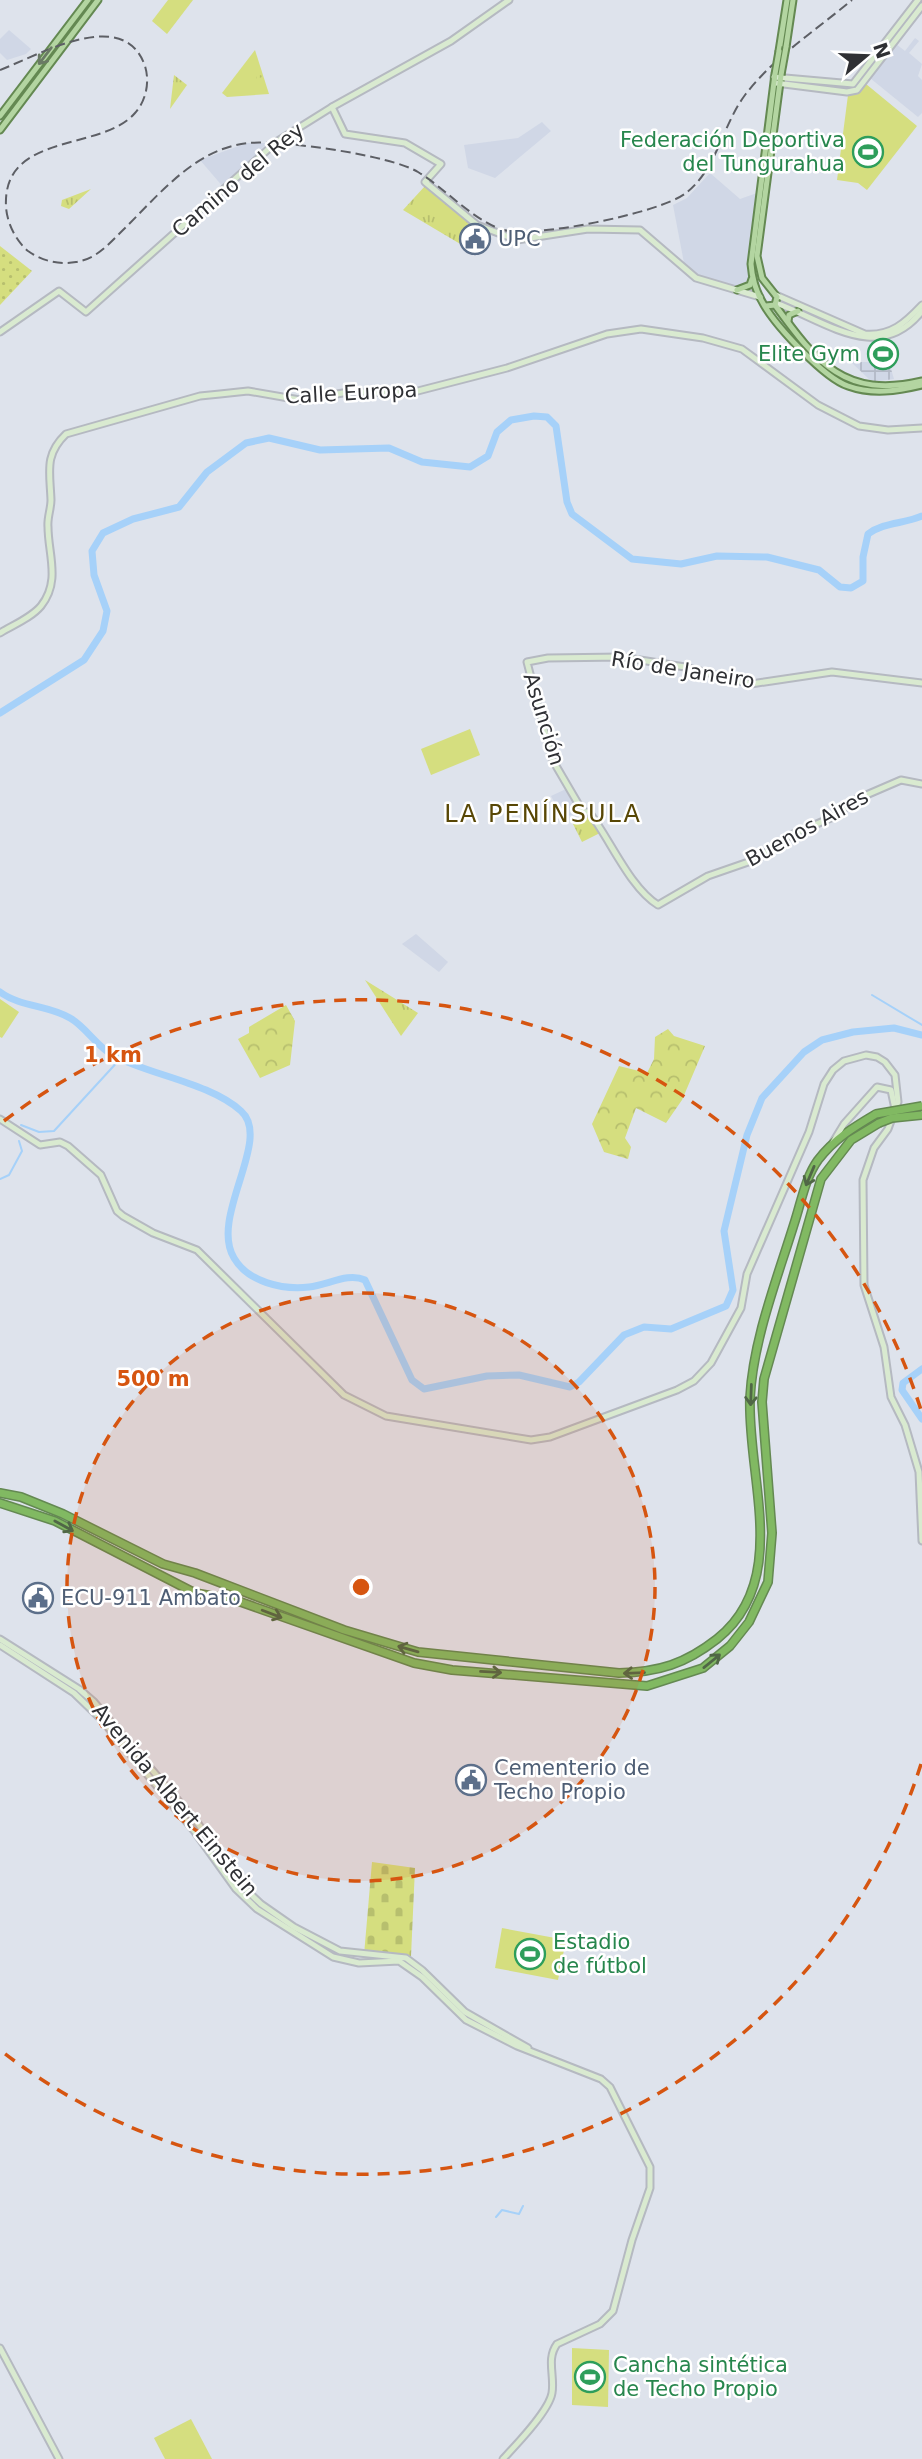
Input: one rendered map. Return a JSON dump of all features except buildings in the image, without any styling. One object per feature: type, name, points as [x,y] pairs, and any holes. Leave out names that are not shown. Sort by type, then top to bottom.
[{"type":"highway","points":[[0,1493],[22,1497],[63,1514],[163,1564],[195,1573],[344,1630],[418,1652],[619,1673],[652,1672],[673,1667],[694,1657],[722,1635],[740,1616],[757,1578],[760,1535],[750,1402],[752,1377],[809,1176],[833,1143],[845,1132],[876,1114],[922,1106]]},
{"type":"highway","points":[[0,1503],[55,1521],[195,1593],[235,1600],[414,1663],[452,1670],[615,1686],[647,1686],[703,1668],[730,1646],[749,1622],[768,1582],[772,1533],[762,1402],[764,1378],[821,1179],[851,1140],[891,1118],[922,1115]]},
{"type":"main road","points":[[0,116],[88,0]]},
{"type":"main road","points":[[0,130],[99,0]]},
{"type":"main road","points":[[763,296],[757,256],[787,0]]},
{"type":"main road","points":[[737,290],[750,285],[752,279],[752,246],[777,78],[786,47],[793,0]]},
{"type":"main road","points":[[752,279],[820,369],[839,383],[871,392],[922,383]]},
{"type":"main road","points":[[763,296],[775,304],[819,359],[850,382],[879,387],[922,383]]},
{"type":"main road","points":[[763,296],[775,304]]},
{"type":"main road","points":[[789,324],[789,315],[797,311]]},
{"type":"street","name":"Camino del Rey","points":[[0,332],[58,291],[86,312],[275,144],[332,107],[451,41],[509,0]]},
{"type":"street","points":[[847,89],[918,0]]},
{"type":"street","points":[[777,78],[847,89],[860,88],[922,6]]},
{"type":"street","points":[[332,107],[343,133],[404,143],[441,164],[425,182],[473,223],[500,236],[530,240],[588,229],[640,230],[696,278],[763,296],[865,334],[899,328],[922,305]]},
{"type":"street","points":[[775,304],[854,335],[874,339],[901,332],[922,311]]},
{"type":"street","name":"Calle Europa","points":[[0,633],[33,613],[51,586],[53,568],[47,525],[51,502],[50,458],[54,446],[66,434],[200,396],[248,391],[300,400],[349,393],[410,393],[508,368],[607,334],[641,329],[703,338],[741,349],[818,405],[859,426],[877,429],[922,428]]},
{"type":"street","name":"Río de Janeiro","points":[[527,662],[548,658],[621,657],[685,667],[751,684],[832,671],[922,683]]},
{"type":"street","name":"Asunción","points":[[527,662],[552,759],[638,887],[658,905]]},
{"type":"street","name":"Buenos Aires","points":[[658,905],[708,876],[757,859],[791,835],[833,817],[857,799],[901,780],[922,783]]},
{"type":"street","points":[[0,1119],[46,1146],[60,1142],[76,1151],[101,1175],[117,1211],[153,1233],[197,1250],[344,1395],[386,1416],[531,1440],[550,1437],[677,1390],[694,1381],[712,1363],[741,1308],[747,1274],[808,1132],[824,1084],[838,1065],[866,1055],[885,1062],[898,1083],[896,1112],[874,1148],[863,1180],[862,1268],[864,1285],[890,1371],[891,1397],[905,1425],[919,1472],[922,1541]]},
{"type":"street","points":[[833,1143],[844,1124],[877,1087],[891,1090],[896,1112]]},
{"type":"street","name":"Avenida Albert Einstein","points":[[0,1639],[74,1693],[102,1720],[195,1832],[236,1889],[257,1909],[333,1957],[359,1963],[399,1961],[422,1977],[466,2021],[517,2046],[601,2079],[610,2087],[644,2152],[652,2178],[617,2305],[600,2324],[557,2344],[551,2359],[552,2393],[549,2402],[502,2459]]},
{"type":"street","name":"Avenida Albert Einstein","points":[[0,1645],[14,1651]]},
{"type":"street","points":[[0,2348],[59,2459]]},
{"type":"shaded area","points":[[9,30],[31,49],[26,54],[7,60],[0,53],[0,39]]},
{"type":"shaded area","points":[[915,38],[919,41],[909,53],[922,64],[918,76],[922,80],[922,113],[918,117],[870,78],[896,44],[905,51]]},
{"type":"shaded area","points":[[542,122],[551,131],[495,178],[468,168],[464,145],[518,138]]},
{"type":"shaded area","points":[[247,143],[267,143],[224,188],[200,160]]},
{"type":"shaded area","points":[[710,173],[740,199],[757,193],[748,282],[740,287],[699,275],[684,263],[673,205],[687,198]]},
{"type":"shaded area","points":[[851,362],[889,362],[894,379],[872,382]]},
{"type":"shaded area","points":[[566,789],[579,812],[563,818],[551,796]]},
{"type":"shaded area","points":[[416,934],[448,962],[439,972],[402,944]]},
{"type":"green space","points":[[168,0],[193,0],[167,34],[152,21]]},
{"type":"green space","points":[[255,50],[269,94],[227,97],[222,93]]},
{"type":"green space","points":[[255,53],[262,77],[257,79],[254,70],[240,72]]},
{"type":"green space","points":[[174,75],[187,85],[170,109]]},
{"type":"green space","name":"Federación Deportiva del Tungurahua","points":[[866,84],[917,126],[867,190],[858,183],[837,180],[848,95],[858,94]]},
{"type":"green space","points":[[425,186],[474,226],[462,245],[403,210]]},
{"type":"green space","points":[[91,189],[69,209],[61,206],[62,200]]},
{"type":"green space","points":[[0,246],[32,271],[0,305]]},
{"type":"green space","points":[[470,729],[480,755],[431,775],[421,749]]},
{"type":"green space","points":[[590,814],[602,832],[582,842],[571,820]]},
{"type":"green space","points":[[365,980],[418,1013],[401,1036]]},
{"type":"green space","points":[[0,999],[19,1012],[2,1038],[0,1037]]},
{"type":"green space","points":[[286,1005],[295,1021],[290,1065],[260,1078],[238,1039],[249,1033],[249,1027]]},
{"type":"green space","points":[[668,1029],[674,1036],[705,1046],[682,1100],[666,1123],[636,1108],[625,1138],[631,1147],[628,1159],[604,1152],[592,1124],[619,1066],[647,1073],[654,1059],[655,1037]]},
{"type":"green space","points":[[372,1862],[415,1868],[411,1956],[364,1955]]},
{"type":"green space","name":"Estadio de fútbol","points":[[502,1928],[566,1940],[558,1980],[495,1968]]},
{"type":"green space","name":"Cancha sintética de Techo Propio","points":[[572,2348],[609,2350],[608,2407],[572,2405]]},
{"type":"green space","points":[[191,2419],[212,2459],[165,2459],[154,2438]]},
{"type":"waterway","points":[[0,713],[84,660],[103,631],[107,611],[94,575],[92,551],[103,533],[133,519],[179,507],[207,472],[246,443],[269,438],[320,450],[389,448],[422,462],[470,467],[488,456],[497,432],[511,420],[547,417],[556,426],[567,502],[572,514],[632,559],[681,564],[717,556],[767,557],[819,570],[840,587],[851,588],[863,581],[863,557],[868,534],[881,527],[922,516]]},
{"type":"waterway","points":[[0,992],[16,1001],[62,1014],[76,1022],[114,1056],[197,1086],[228,1101],[241,1111],[249,1124],[250,1140],[229,1222],[228,1241],[234,1258],[257,1279],[288,1287],[316,1286],[352,1277],[365,1280],[412,1380],[424,1389],[487,1376],[519,1375],[570,1387],[579,1382],[624,1335],[644,1327],[671,1329],[726,1306],[733,1290],[724,1231],[747,1135],[762,1098],[804,1052],[822,1040],[853,1032],[894,1028],[922,1035]]},
{"type":"waterway","points":[[872,995],[922,1025]]},
{"type":"waterway","points":[[21,1125],[39,1132],[54,1131],[121,1058]]},
{"type":"waterway","points":[[0,1179],[9,1175],[22,1151],[19,1141]]},
{"type":"waterway","points":[[922,1369],[903,1383],[902,1390],[922,1419]]},
{"type":"waterway","points":[[496,2217],[502,2210],[519,2214],[523,2206]]},
{"type":"railway","points":[[0,70],[57,46],[100,37],[119,39],[134,48],[145,66],[147,85],[135,113],[120,125],[36,154],[20,166],[9,183],[6,207],[13,231],[28,251],[45,260],[70,263],[96,255],[179,175],[212,154],[249,143],[335,150],[404,166],[418,172],[488,224],[500,229],[538,231],[624,216],[672,201],[686,193],[705,172],[737,107],[756,82],[782,57],[852,0]]},
{"type":"place","name":"Federación Deportiva del Tungurahua","points":[[868,152]]},
{"type":"place","name":"UPC","points":[[475,239]]},
{"type":"place","name":"Elite Gym","points":[[883,354]]},
{"type":"place","name":"ECU-911 Ambato","points":[[38,1598]]},
{"type":"place","name":"Cementerio de Techo Propio","points":[[471,1780]]},
{"type":"place","name":"Estadio de fútbol","points":[[530,1954]]},
{"type":"place","name":"Cancha sintética de Techo Propio","points":[[590,2377]]},
{"type":"district","name":"LA PENÍNSULA","points":[[543,814]]}]
